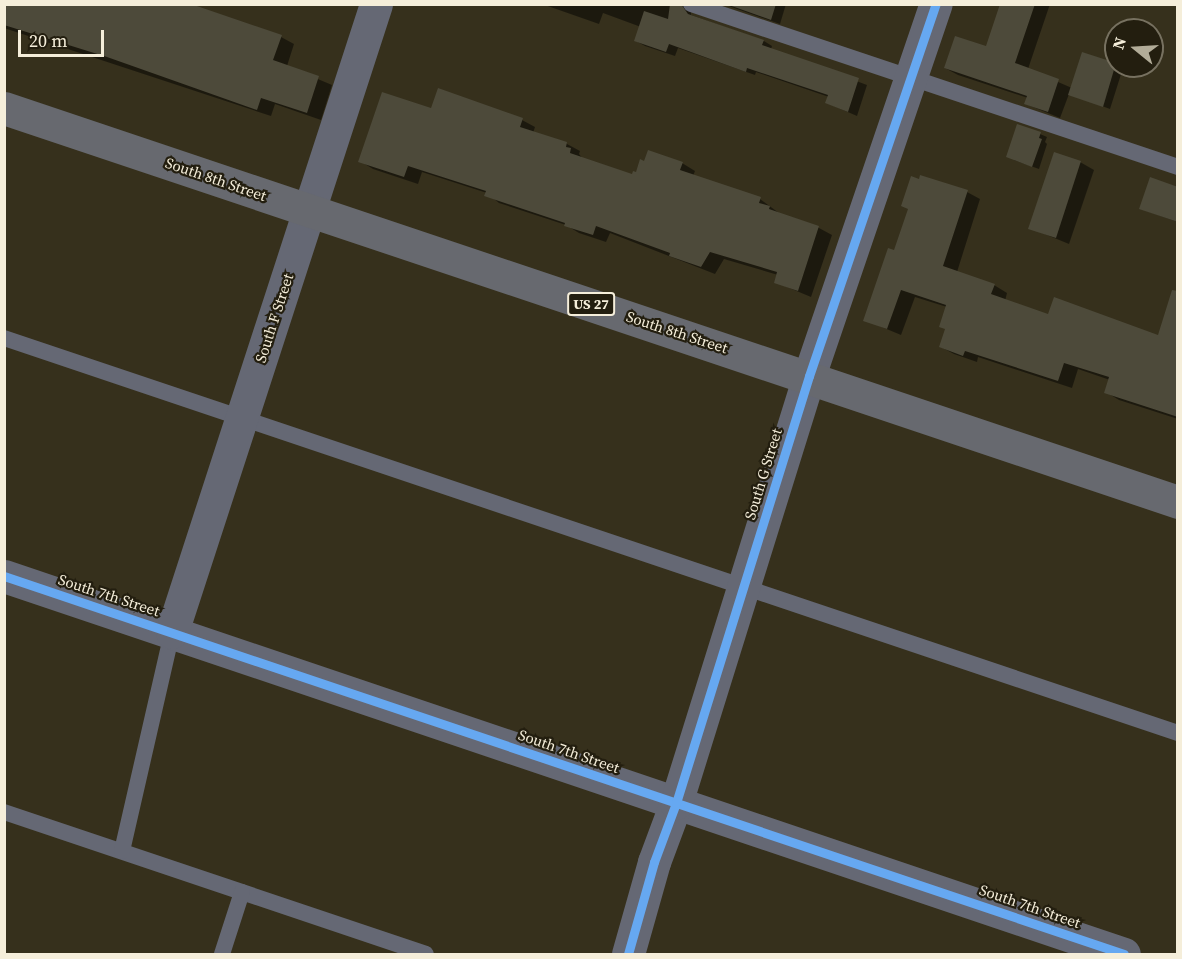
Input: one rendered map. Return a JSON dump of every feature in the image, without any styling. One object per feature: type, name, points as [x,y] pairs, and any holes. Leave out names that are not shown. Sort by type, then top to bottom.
[{"type":"highway","name":"South 8th Street","points":[[4,108],[809,376],[1178,502]]},
{"type":"street","name":"South F Street","points":[[172,632],[376,4]]},
{"type":"street","name":"South G Street","points":[[628,954],[654,862],[676,803],[809,376],[936,4]]},
{"type":"street","name":"South 7th Street","points":[[4,576],[1124,954]]},
{"type":"lane","points":[[691,4],[1178,167]]},
{"type":"lane","points":[[4,338],[242,416],[1178,733]]},
{"type":"lane","points":[[122,852],[172,632]]},
{"type":"lane","points":[[4,812],[426,954]]},
{"type":"lane","points":[[222,954],[242,892]]},
{"type":"building","points":[[4,4],[191,4],[282,35],[273,60],[319,76],[307,113],[261,98],[257,110],[107,57],[4,25]]},
{"type":"building","points":[[670,4],[681,4],[688,14],[764,40],[762,45],[859,78],[848,112],[825,103],[828,95],[747,68],[746,72],[669,44],[666,52],[634,41],[644,11],[668,19]]},
{"type":"building","points":[[726,4],[776,4],[771,20]]},
{"type":"building","points":[[1000,4],[1035,4],[1015,63],[1059,79],[1048,112],[1024,104],[1027,96],[944,68],[955,36],[986,46]]},
{"type":"building","points":[[1082,52],[1104,59],[1104,78],[1112,78],[1103,107],[1068,95]]},
{"type":"building","points":[[438,88],[523,118],[520,127],[567,142],[566,147],[571,148],[570,153],[632,174],[633,171],[636,172],[640,159],[644,161],[648,150],[683,162],[680,170],[761,197],[759,203],[770,206],[769,209],[819,226],[798,291],[774,283],[777,272],[710,252],[701,267],[596,226],[593,235],[564,226],[565,223],[484,196],[486,191],[408,166],[404,177],[358,162],[382,92],[431,108]]},
{"type":"building","points":[[1017,124],[1041,132],[1039,138],[1042,139],[1032,167],[1006,157]]},
{"type":"building","points":[[1054,152],[1081,161],[1056,238],[1028,229]]},
{"type":"building","points":[[920,175],[968,190],[943,266],[995,284],[991,294],[1048,314],[1054,297],[1158,335],[1172,290],[1178,291],[1178,417],[1104,393],[1109,377],[1064,363],[1058,381],[965,351],[963,356],[939,347],[945,329],[939,327],[946,305],[901,290],[887,329],[863,321],[888,248],[894,250],[908,209],[901,206],[911,176],[919,179]]},
{"type":"building","points":[[1150,177],[1178,187],[1178,222],[1139,209]]},
{"type":"cycle path","points":[[628,954],[654,862],[676,803],[809,376],[936,4]]},
{"type":"cycle path","points":[[4,576],[1124,954]]}]
